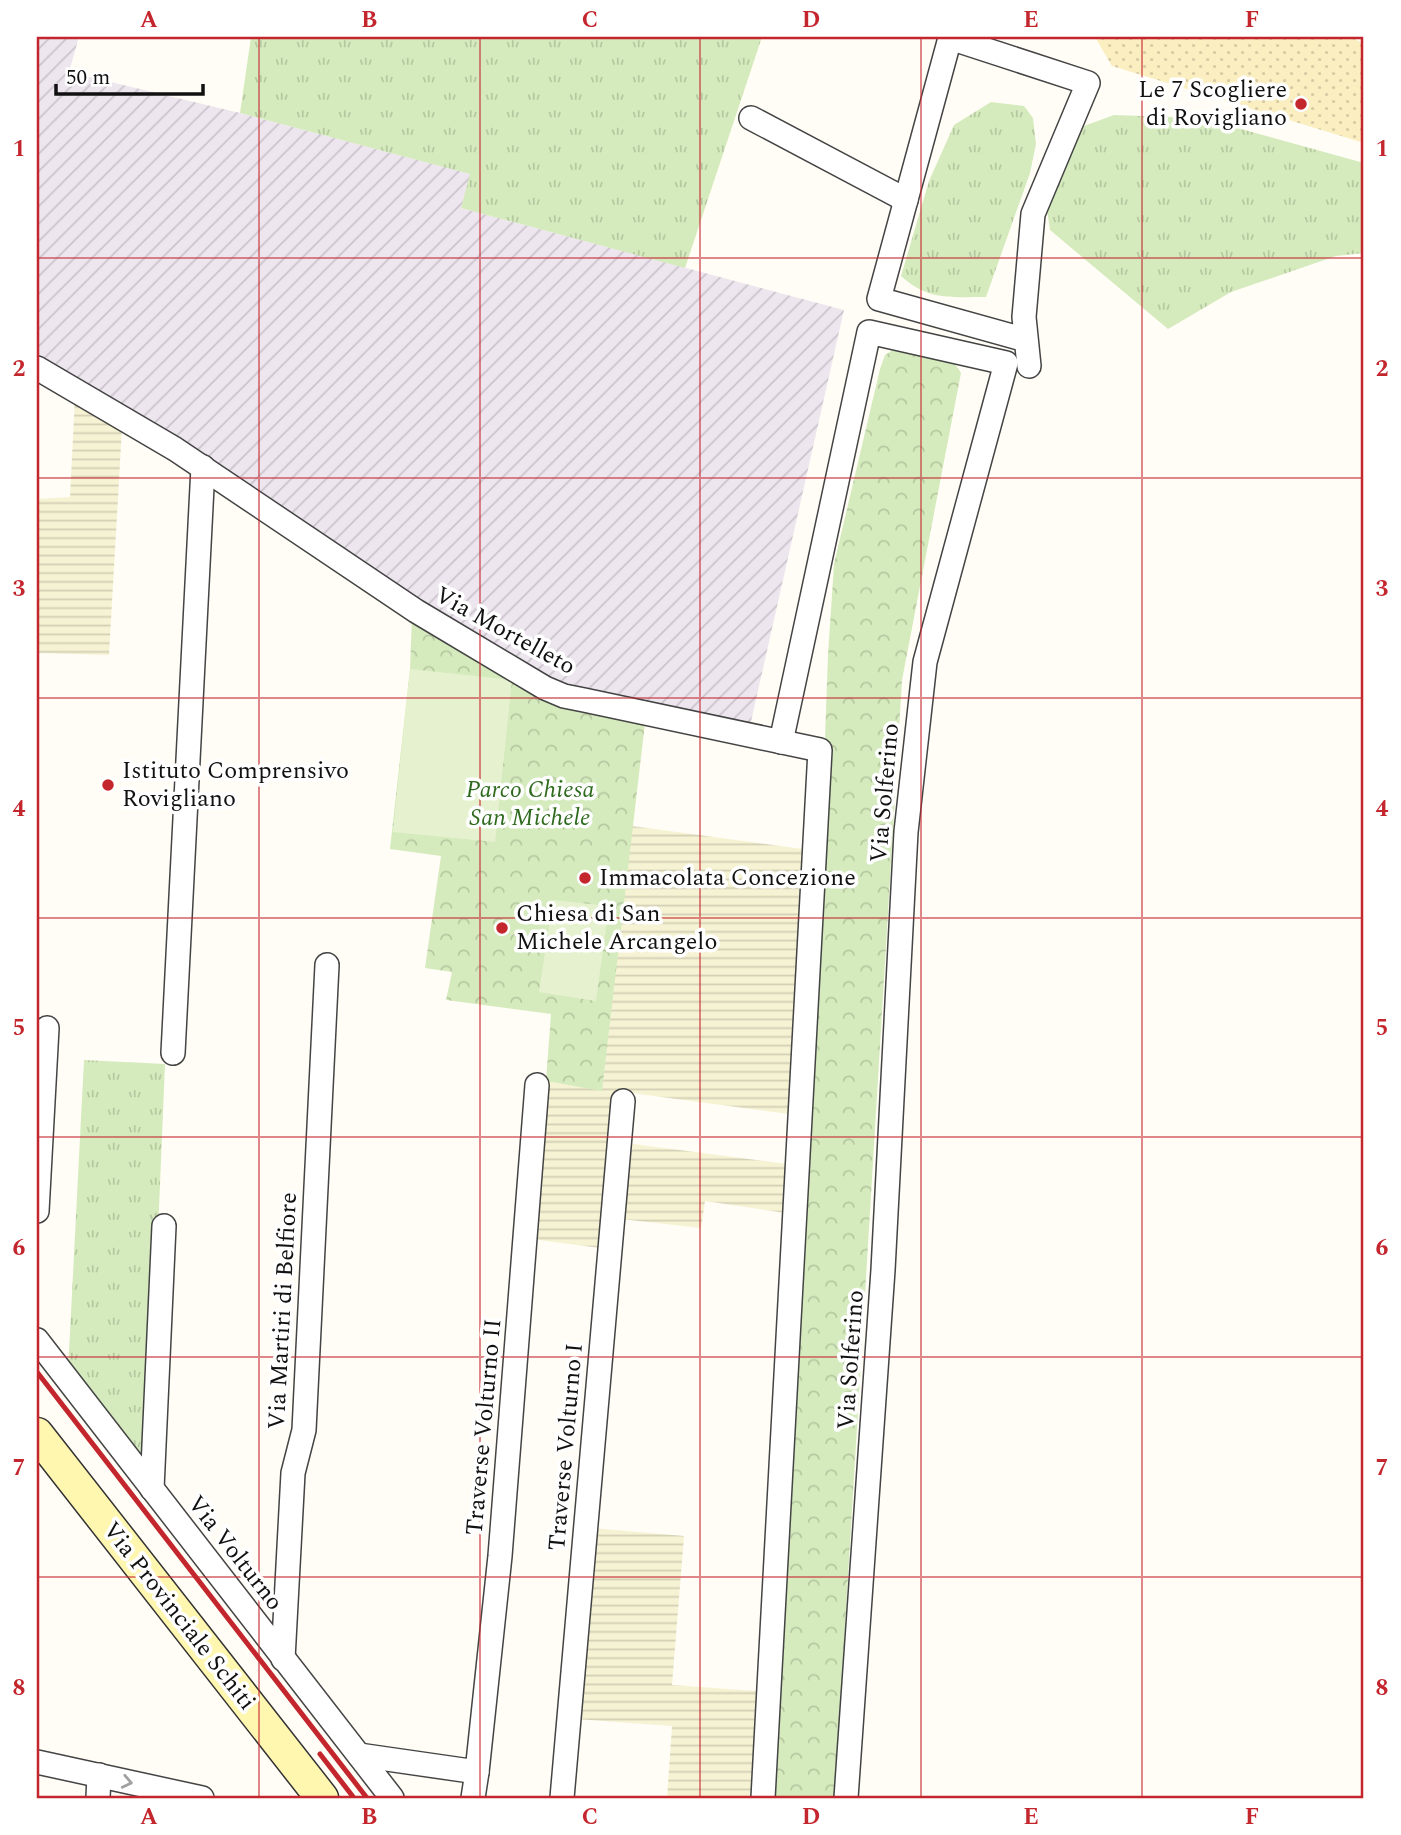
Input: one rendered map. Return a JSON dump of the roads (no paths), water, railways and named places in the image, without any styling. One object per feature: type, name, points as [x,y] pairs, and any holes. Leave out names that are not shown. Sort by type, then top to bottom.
[{"type":"street","points":[[1026,340],[879,299],[950,38],[1088,83],[1033,214],[1024,317],[1029,366]]},
{"type":"street","points":[[751,118],[906,200]]},
{"type":"street","name":"Via Solferino","points":[[781,742],[869,332],[1006,363],[925,662],[906,832],[883,1270],[846,1798]]},
{"type":"street","name":"Via Mortelleto","points":[[37,368],[175,449],[416,611],[545,688],[584,701],[820,750],[763,1798]]},
{"type":"street","points":[[173,1053],[203,467]]},
{"type":"street","name":"Via Martiri di Belfiore","points":[[283,1659],[293,1473],[304,1430],[327,965]]},
{"type":"street","points":[[37,1211],[47,1028]]},
{"type":"street","name":"Traverse Volturno II","points":[[473,1798],[500,1556],[537,1086]]},
{"type":"street","name":"Traverse Volturno I","points":[[562,1798],[623,1101]]},
{"type":"street","points":[[152,1489],[164,1226]]},
{"type":"street","name":"Via Volturno","points":[[37,1340],[392,1798]]},
{"type":"street","name":"Via Provinciale Schiti","points":[[37,1434],[322,1798]]},
{"type":"street","points":[[359,1755],[477,1772]]},
{"type":"street","points":[[37,1762],[202,1798]]},
{"type":"street","points":[[98,1798],[99,1775]]},
{"type":"railway","points":[[37,1372],[367,1798]]},
{"type":"railway","points":[[320,1754],[354,1798]]},
{"type":"place","name":"Le 7 Scogliere di Rovigliano","points":[[1301,104]]},
{"type":"place","name":"Istituto Comprensivo Rovigliano","points":[[108,785]]},
{"type":"place","name":"Immacolata Concezione","points":[[585,878]]},
{"type":"place","name":"Chiesa di San Michele Arcangelo","points":[[502,928]]},
{"type":"park label","name":"Parco Chiesa San Michele","points":[[530,804]]}]
